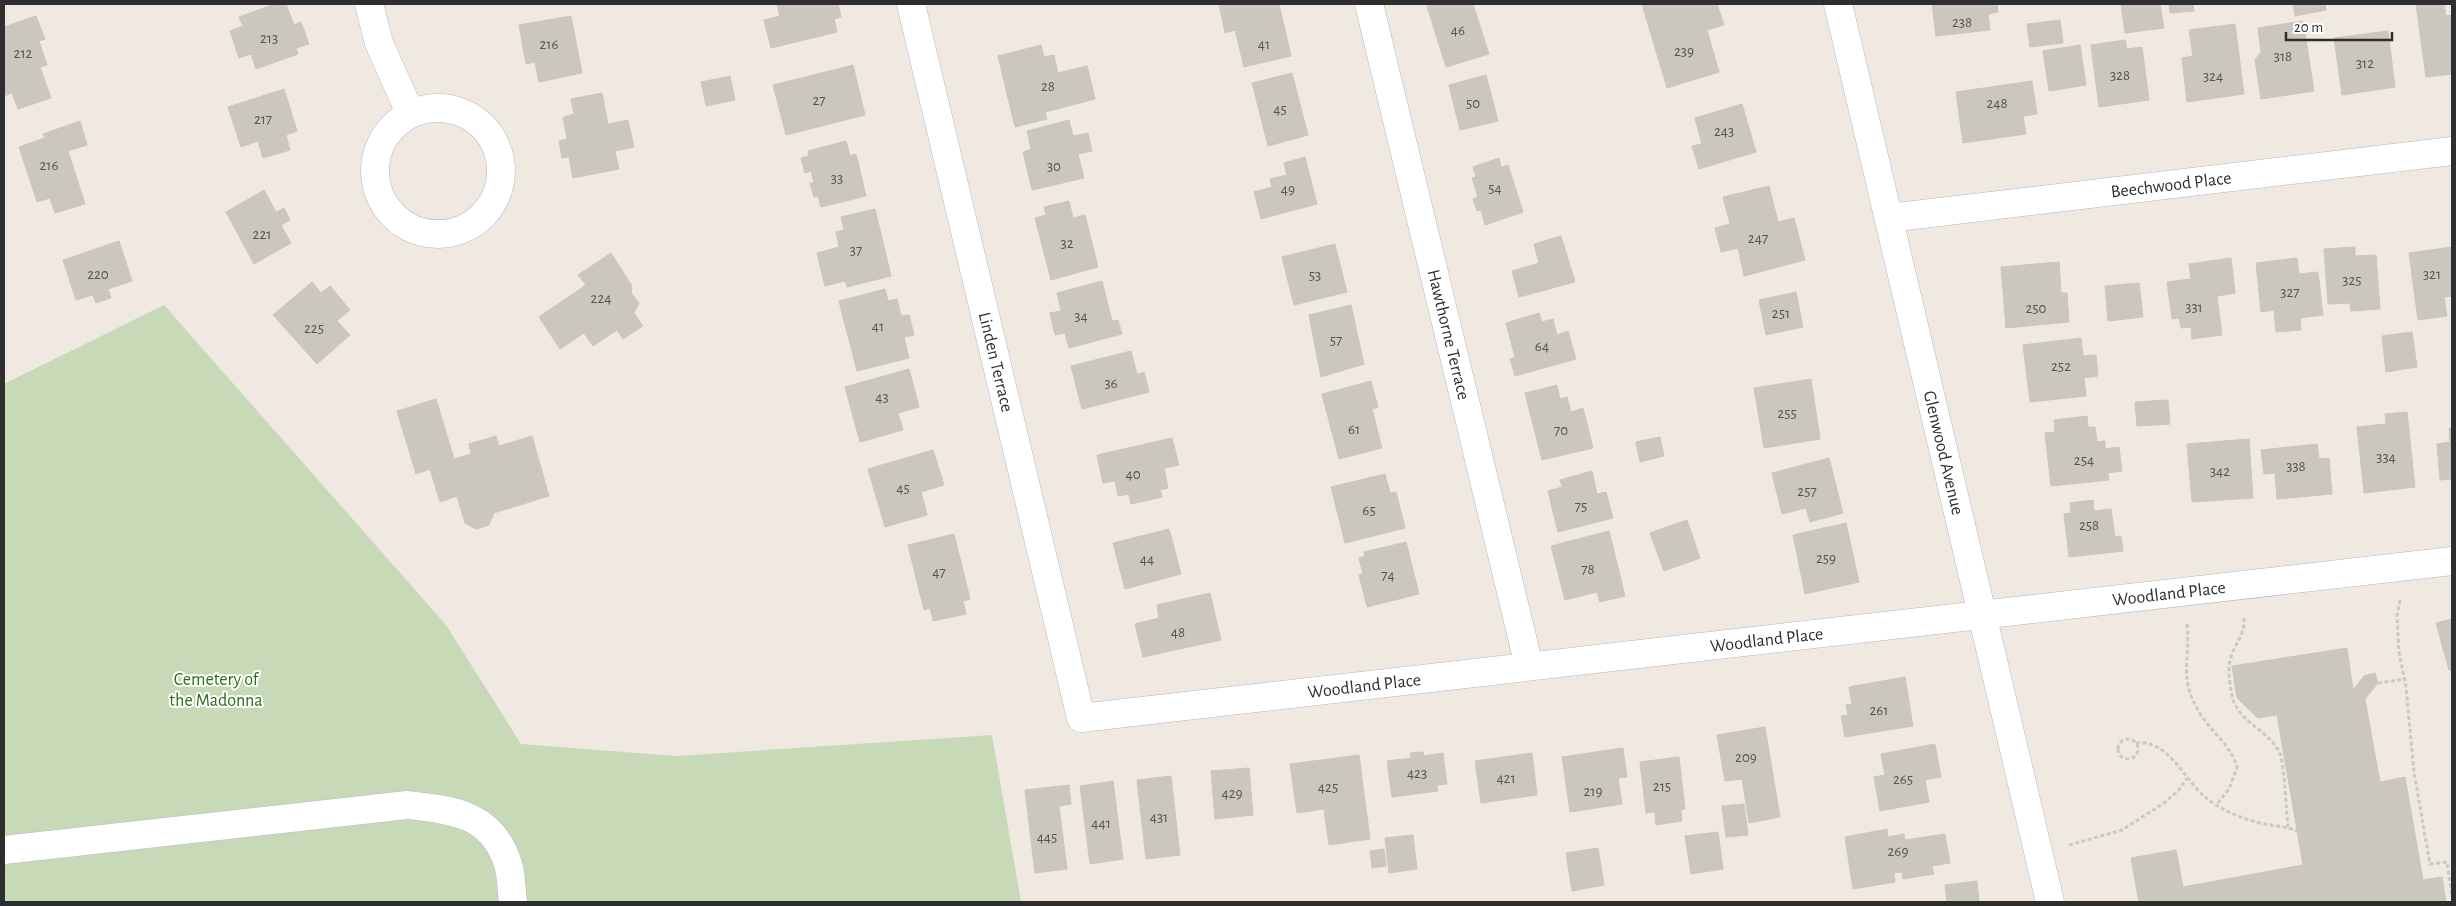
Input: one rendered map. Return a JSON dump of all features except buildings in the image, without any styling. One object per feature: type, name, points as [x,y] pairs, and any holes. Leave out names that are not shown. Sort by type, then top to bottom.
[{"type":"street","points":[[369,4],[379,43],[410,114]]},
{"type":"street","name":"Linden Terrace","points":[[911,4],[1081,718]]},
{"type":"street","name":"Hawthorne Terrace","points":[[1369,4],[1529,666]]},
{"type":"street","name":"Glenwood Avenue","points":[[1838,4],[2050,902]]},
{"type":"street","points":[[432,107],[453,109],[474,118],[490,133],[499,153],[500,182],[496,197],[484,215],[465,228],[446,234],[426,234],[407,227],[392,215],[380,199],[374,180],[375,160],[381,141],[393,125],[410,114],[432,107]]},
{"type":"street","name":"Beechwood Place","points":[[1889,218],[2452,151]]},
{"type":"street","name":"Woodland Place","points":[[1081,718],[2452,561]]},
{"type":"street","points":[[4,850],[397,806],[416,806],[450,810],[474,818],[494,836],[508,864],[513,902]]},
{"type":"path","points":[[2400,567],[2400,604],[2397,616],[2399,652],[2405,679],[2414,772],[2430,864],[2447,862],[2452,897]]},
{"type":"path","points":[[2240,585],[2245,622],[2230,659],[2230,678],[2233,696],[2235,706],[2272,743],[2280,754],[2288,827]]},
{"type":"path","points":[[2184,591],[2189,636],[2185,667],[2189,690],[2198,711],[2230,752],[2236,767],[2229,789],[2216,805]]},
{"type":"path","points":[[2378,683],[2405,679]]},
{"type":"path","points":[[2136,743],[2138,749],[2132,757],[2121,757],[2118,746],[2122,741],[2130,740],[2136,743],[2149,743],[2171,758],[2187,778],[2216,805],[2253,822],[2288,827],[2297,831]]},
{"type":"path","points":[[2039,853],[2122,830],[2164,803],[2178,791],[2187,778]]},
{"type":"green space","name":"Cemetery of the Madonna","points":[[164,305],[446,625],[521,744],[676,756],[992,735],[1021,902],[4,902],[4,384]]}]
